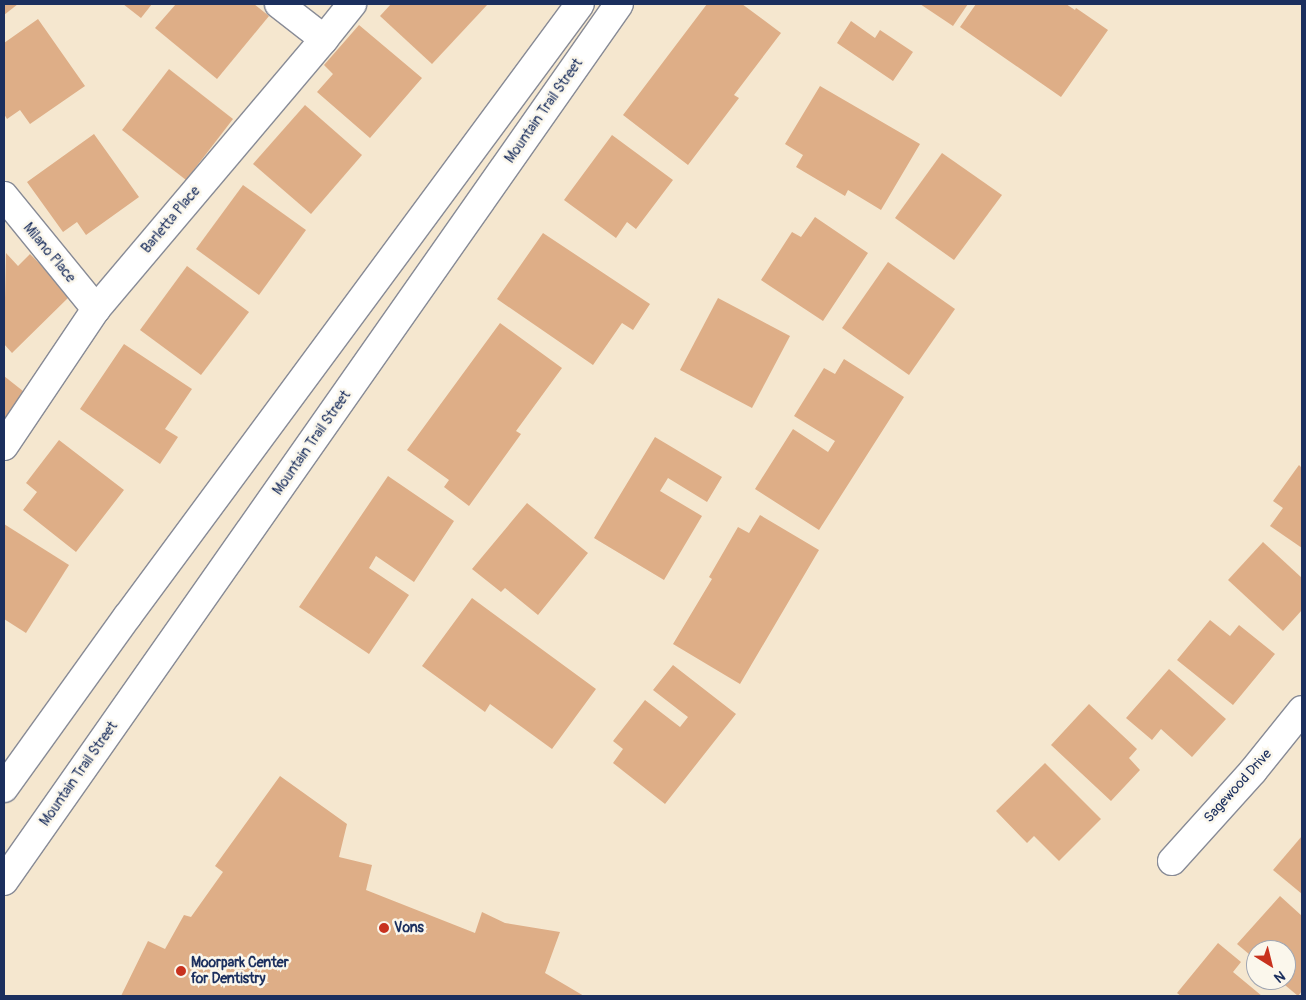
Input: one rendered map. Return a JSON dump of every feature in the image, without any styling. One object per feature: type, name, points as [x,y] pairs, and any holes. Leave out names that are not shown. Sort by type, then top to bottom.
[{"type":"street","points":[[279,4],[324,39]]},
{"type":"street","name":"Barletta Place","points":[[4,446],[96,309],[352,4]]},
{"type":"street","points":[[4,788],[138,601],[580,4]]},
{"type":"street","name":"Mountain Trail Street","points":[[4,881],[619,4]]},
{"type":"street","name":"Milano Place","points":[[4,196],[96,309]]},
{"type":"street","name":"Sagewood Drive","points":[[1172,861],[1253,771],[1302,710]]},
{"type":"building","points":[[4,4],[18,4],[4,15]]},
{"type":"building","points":[[123,4],[152,4],[141,18]]},
{"type":"building","points":[[176,4],[254,4],[269,16],[217,79],[155,28]]},
{"type":"building","points":[[391,4],[488,4],[432,64],[380,16]]},
{"type":"building","points":[[707,4],[742,4],[781,33],[734,95],[739,98],[688,165],[623,115]]},
{"type":"building","points":[[920,4],[968,4],[953,26]]},
{"type":"building","points":[[976,4],[1066,4],[1075,10],[1076,8],[1108,30],[1061,97],[960,27]]},
{"type":"building","points":[[38,19],[85,86],[30,124],[20,110],[7,119],[4,114],[4,43]]},
{"type":"building","points":[[851,21],[875,38],[880,30],[913,52],[893,81],[837,43]]},
{"type":"building","points":[[359,25],[422,78],[370,138],[317,92],[333,74],[324,65]]},
{"type":"building","points":[[169,69],[233,119],[186,180],[122,130]]},
{"type":"building","points":[[820,86],[920,144],[881,210],[848,190],[845,196],[796,167],[803,155],[785,144]]},
{"type":"building","points":[[305,105],[362,155],[311,214],[253,164]]},
{"type":"building","points":[[94,134],[139,197],[86,235],[77,222],[63,232],[27,182]]},
{"type":"building","points":[[612,135],[673,180],[636,229],[627,222],[616,238],[564,200]]},
{"type":"building","points":[[942,153],[1002,195],[954,260],[895,218]]},
{"type":"building","points":[[243,185],[306,230],[259,295],[196,249]]},
{"type":"building","points":[[815,217],[868,253],[823,321],[761,280],[792,232],[801,237]]},
{"type":"building","points":[[543,233],[650,304],[633,330],[622,323],[593,365],[497,299]]},
{"type":"building","points":[[6,253],[18,266],[30,254],[71,295],[12,353],[4,344]]},
{"type":"building","points":[[888,262],[955,309],[909,375],[842,328]]},
{"type":"building","points":[[187,266],[249,312],[201,375],[140,330]]},
{"type":"building","points":[[718,298],[790,336],[752,408],[680,370]]},
{"type":"building","points":[[500,323],[562,368],[516,431],[521,434],[469,506],[444,487],[449,480],[407,450]]},
{"type":"building","points":[[124,344],[192,389],[165,429],[178,437],[160,464],[80,409]]},
{"type":"building","points":[[844,359],[904,397],[819,530],[755,489],[793,429],[828,452],[835,441],[794,416],[824,368],[835,374]]},
{"type":"building","points":[[4,376],[28,395],[4,426]]},
{"type":"building","points":[[655,437],[722,477],[707,502],[668,478],[660,491],[702,516],[664,580],[594,538]]},
{"type":"building","points":[[59,440],[124,490],[76,552],[23,510],[37,492],[26,483]]},
{"type":"building","points":[[1299,465],[1302,468],[1302,548],[1270,526],[1283,508],[1273,501]]},
{"type":"building","points":[[388,476],[454,521],[414,582],[376,556],[369,568],[409,595],[369,654],[299,607]]},
{"type":"building","points":[[527,503],[588,553],[538,615],[505,588],[501,592],[472,569]]},
{"type":"building","points":[[760,515],[819,550],[740,684],[673,644],[712,579],[709,577],[738,527],[749,533]]},
{"type":"building","points":[[4,524],[69,565],[26,633],[4,619]]},
{"type":"building","points":[[1263,542],[1302,578],[1302,610],[1283,631],[1228,580]]},
{"type":"building","points":[[472,598],[596,689],[552,749],[490,704],[485,712],[422,666]]},
{"type":"building","points":[[1210,620],[1230,636],[1239,625],[1275,654],[1233,705],[1177,660]]},
{"type":"building","points":[[673,665],[736,714],[665,804],[613,763],[623,749],[613,741],[645,700],[680,727],[688,717],[653,690]]},
{"type":"building","points":[[1169,669],[1226,719],[1192,757],[1161,729],[1152,740],[1126,718]]},
{"type":"building","points":[[1089,704],[1137,749],[1129,758],[1140,770],[1111,801],[1051,745]]},
{"type":"building","points":[[1045,763],[1101,819],[1059,861],[1034,836],[1027,843],[996,811]]},
{"type":"building","points":[[280,776],[347,824],[339,857],[372,865],[366,890],[475,933],[482,912],[505,923],[560,932],[545,973],[584,996],[121,996],[148,941],[165,949],[184,915],[191,917],[223,872],[215,866]]},
{"type":"building","points":[[1302,836],[1302,894],[1273,870]]},
{"type":"building","points":[[1280,896],[1302,916],[1302,991],[1298,996],[1291,990],[1296,990],[1296,940],[1246,940],[1246,952],[1237,944]]},
{"type":"building","points":[[1218,943],[1241,962],[1233,972],[1246,983],[1246,990],[1255,990],[1262,996],[1181,996],[1177,993]]},
{"type":"place","name":"Vons","points":[[384,928]]},
{"type":"place","name":"Moorpark Center for Dentistry","points":[[181,971]]}]
